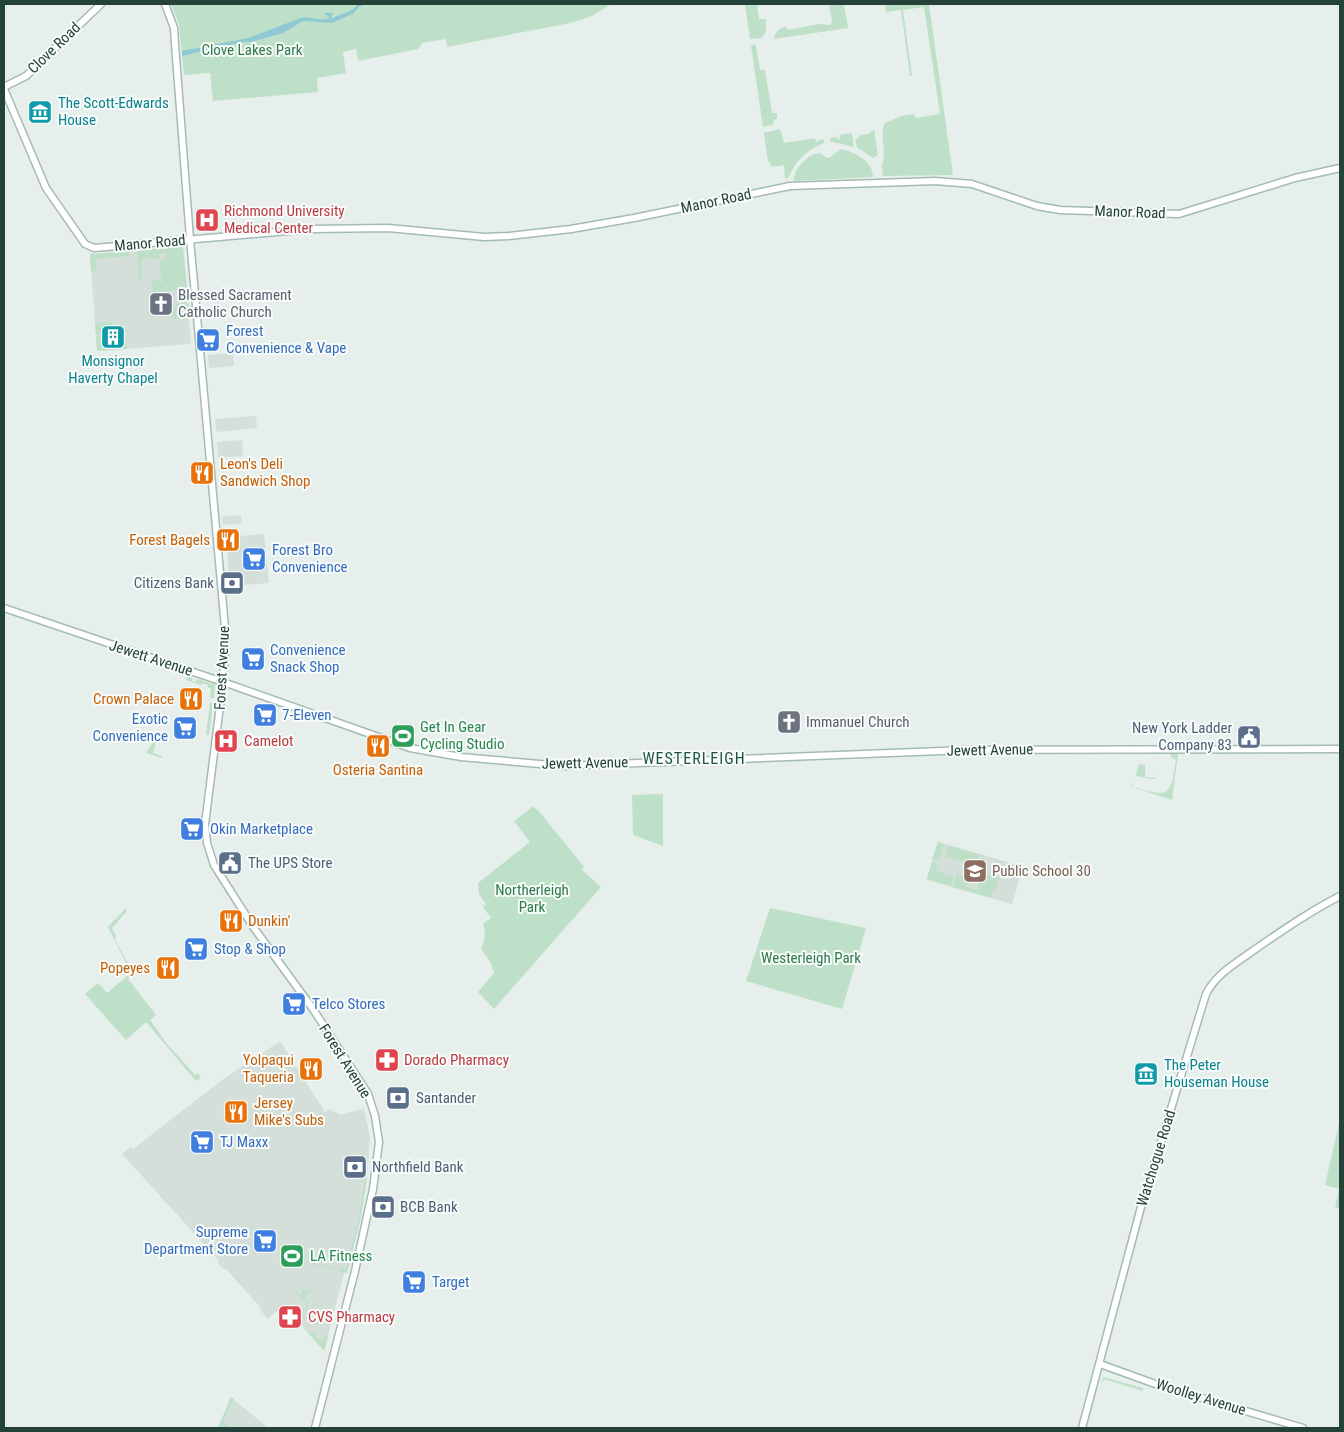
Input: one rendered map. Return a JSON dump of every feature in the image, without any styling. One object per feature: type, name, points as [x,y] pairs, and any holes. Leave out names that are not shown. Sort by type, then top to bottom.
[{"type":"street","name":"Clove Road","points":[[4,88],[26,76],[101,4]]},
{"type":"street","name":"Forest Avenue","points":[[165,4],[174,28],[190,240],[226,639],[223,682],[205,824],[210,854],[214,866],[254,928],[313,1010],[368,1094],[378,1132],[379,1146],[366,1225],[315,1428]]},
{"type":"street","name":"Manor Road","points":[[4,88],[46,188],[85,244],[94,248],[310,229],[388,228],[484,237],[509,236],[571,229],[634,218],[790,186],[936,181],[972,184],[1037,206],[1060,210],[1179,214],[1295,178],[1340,168]]},
{"type":"street","name":"Jewett Avenue","points":[[4,608],[418,750],[461,757],[553,766],[967,750],[1105,748],[1340,749]]},
{"type":"street","name":"Watchogue Road","points":[[1082,1428],[1144,1198],[1206,994],[1221,973],[1304,915],[1340,896]]},
{"type":"street","name":"Woolley Avenue","points":[[1100,1364],[1158,1385],[1303,1428]]},
{"type":"shaded area","points":[[183,247],[191,344],[97,351],[90,254]]},
{"type":"shaded area","points":[[233,353],[234,366],[209,368],[208,355]]},
{"type":"shaded area","points":[[256,416],[257,428],[216,432],[215,419]]},
{"type":"shaded area","points":[[242,440],[243,456],[218,458],[217,442]]},
{"type":"shaded area","points":[[241,515],[242,523],[223,525],[222,517]]},
{"type":"shaded area","points":[[264,534],[269,583],[230,586],[226,537]]},
{"type":"shaded area","name":"Public School 30","points":[[938,842],[1023,867],[1012,904],[928,880]]},
{"type":"shaded area","points":[[280,1041],[325,1112],[329,1109],[341,1115],[364,1108],[370,1137],[367,1178],[361,1217],[324,1351],[285,1304],[268,1319],[261,1311],[261,1308],[226,1269],[223,1269],[218,1264],[219,1261],[122,1154],[131,1147],[133,1149],[222,1080]]},
{"type":"shaded area","points":[[231,1397],[268,1428],[218,1428]]},
{"type":"green space","name":"Clove Lakes Park","points":[[171,4],[612,4],[590,17],[570,23],[447,47],[446,39],[422,43],[418,49],[358,61],[356,49],[343,52],[346,73],[317,78],[318,92],[213,101],[210,73],[184,75],[179,25]]},
{"type":"green space","points":[[745,4],[757,4],[759,19],[766,19],[766,31],[762,38],[750,39]]},
{"type":"green space","points":[[829,4],[844,4],[848,28],[774,39],[778,31],[784,27],[788,30],[819,24],[830,25],[832,22]]},
{"type":"green space","points":[[885,4],[929,4],[953,175],[882,176],[883,169],[881,168],[884,155],[883,128],[885,123],[901,116],[914,114],[916,118],[940,114],[924,7],[903,10],[912,76],[910,76],[901,10],[886,12]]},
{"type":"green space","points":[[754,44],[760,70],[765,70],[772,113],[777,113],[777,119],[774,120],[773,125],[763,127],[751,46]]},
{"type":"green space","points":[[780,129],[784,143],[816,138],[817,142],[824,139],[824,143],[802,157],[794,166],[788,178],[785,178],[784,165],[771,167],[770,161],[768,162],[764,133]]},
{"type":"green space","points":[[874,129],[878,155],[873,158],[865,153],[870,146],[865,152],[857,148],[855,139],[859,138],[860,135],[869,134]]},
{"type":"green space","points":[[852,133],[854,147],[830,141],[830,138],[836,137],[839,140],[839,135]]},
{"type":"green space","points":[[841,149],[852,152],[867,162],[873,177],[794,181],[794,176],[802,162],[820,153],[829,158]]},
{"type":"green space","points":[[183,247],[188,296],[181,298],[179,290],[168,291],[167,285],[165,285],[167,291],[153,292],[152,281],[161,280],[160,260],[164,260],[166,257],[162,253],[159,255],[160,259],[149,258],[148,249]]},
{"type":"green space","points":[[147,249],[148,258],[141,261],[142,280],[139,282],[137,250]]},
{"type":"green space","points":[[130,251],[129,256],[96,259],[96,271],[91,272],[90,254]]},
{"type":"green space","points":[[176,303],[179,305],[178,312],[158,314],[157,309],[176,308]]},
{"type":"green space","points":[[182,303],[189,304],[190,315],[186,320],[172,318],[172,314],[179,313]]},
{"type":"green space","points":[[113,322],[114,327],[103,328],[103,334],[96,335],[95,323]]},
{"type":"green space","points":[[96,336],[101,336],[102,347],[125,345],[126,338],[127,349],[97,351]]},
{"type":"green space","points":[[187,676],[193,678],[192,681],[195,682],[197,679],[215,685],[214,698],[210,698],[211,689],[208,685],[202,683],[201,685],[186,680]]},
{"type":"green space","points":[[210,703],[213,703],[209,735],[206,735]]},
{"type":"green space","points":[[158,734],[164,736],[163,738],[158,736],[153,753],[162,756],[162,758],[146,753]]},
{"type":"green space","points":[[1170,754],[1178,754],[1172,800],[1132,787],[1133,782],[1133,787],[1154,792],[1166,792],[1172,782],[1176,760]]},
{"type":"green space","points":[[1139,764],[1145,765],[1145,777],[1155,778],[1156,772],[1156,779],[1137,776],[1135,778]]},
{"type":"green space","points":[[663,794],[663,846],[633,835],[632,795]]},
{"type":"green space","name":"Northerleigh Park","points":[[533,806],[584,867],[582,870],[601,887],[494,1009],[478,992],[494,973],[491,963],[481,949],[485,937],[483,924],[491,918],[483,907],[486,904],[479,894],[478,883],[530,842],[514,821]]},
{"type":"green space","points":[[938,842],[944,844],[938,861],[932,859]]},
{"type":"green space","points":[[948,845],[1023,867],[1021,876],[1018,875],[1020,867],[980,855],[976,871],[973,870],[975,865],[945,856]]},
{"type":"green space","points":[[932,861],[937,864],[936,871],[954,877],[951,886],[927,879]]},
{"type":"green space","points":[[982,872],[984,875],[985,873],[999,877],[991,898],[953,887],[957,874],[969,878],[967,887],[977,890]]},
{"type":"green space","points":[[126,908],[126,912],[112,928],[116,937],[115,940],[134,974],[128,979],[156,1015],[150,1020],[167,1044],[195,1075],[198,1073],[201,1077],[196,1081],[146,1022],[126,1040],[85,994],[98,983],[107,993],[131,973],[108,927]]},
{"type":"green space","name":"Westerleigh Park","points":[[770,908],[866,928],[842,1009],[746,981]]},
{"type":"green space","points":[[1340,1119],[1340,1209],[1335,1207],[1339,1189],[1325,1185]]},
{"type":"green space","points":[[365,1178],[367,1178],[361,1217],[347,1273],[313,1264],[309,1251],[311,1248],[314,1250],[311,1254],[315,1259],[314,1263],[340,1270],[342,1267],[346,1268],[350,1252],[352,1252],[350,1251],[359,1217]]},
{"type":"green space","points":[[302,1289],[312,1292],[307,1293],[305,1301],[309,1303],[307,1311],[305,1309],[308,1306],[296,1293],[292,1295],[296,1291],[300,1295],[303,1293]]},
{"type":"green space","points":[[300,1324],[311,1334],[317,1333],[316,1338],[322,1340],[324,1336],[328,1337],[324,1351]]},
{"type":"green space","points":[[1103,1377],[1143,1388],[1143,1391],[1104,1379],[1102,1384]]},
{"type":"green space","points":[[231,1397],[234,1399],[223,1421],[231,1428],[218,1428]]},
{"type":"water","points":[[358,4],[366,4],[359,7],[354,13],[332,23],[303,21],[283,33],[251,42],[243,42],[182,56],[182,51],[248,38],[301,18],[326,19],[329,17],[323,13],[333,13],[331,19],[349,12]]},
{"type":"place","name":"The Scott-Edwards House","points":[[40,112]]},
{"type":"place","name":"Richmond University Medical Center","points":[[207,220]]},
{"type":"place","name":"Blessed Sacrament Catholic Church","points":[[161,304]]},
{"type":"place","name":"Monsignor Haverty Chapel","points":[[113,337]]},
{"type":"place","name":"Forest Convenience & Vape","points":[[208,340]]},
{"type":"place","name":"Leon's Deli Sandwich Shop","points":[[202,473]]},
{"type":"place","name":"Forest Bagels","points":[[228,540]]},
{"type":"place","name":"Forest Bro Convenience","points":[[254,559]]},
{"type":"place","name":"Citizens Bank","points":[[232,583]]},
{"type":"place","name":"Convenience Snack Shop","points":[[253,659]]},
{"type":"place","name":"Crown Palace","points":[[191,699]]},
{"type":"place","name":"7-Eleven","points":[[265,715]]},
{"type":"place","name":"Immanuel Church","points":[[789,722]]},
{"type":"place","name":"Exotic Convenience","points":[[185,728]]},
{"type":"place","name":"Get In Gear Cycling Studio","points":[[403,736]]},
{"type":"place","name":"New York Ladder Company 83","points":[[1249,737]]},
{"type":"place","name":"Camelot","points":[[226,741]]},
{"type":"place","name":"Osteria Santina","points":[[378,746]]},
{"type":"place","name":"Okin Marketplace","points":[[192,829]]},
{"type":"place","name":"The UPS Store","points":[[230,863]]},
{"type":"place","name":"Public School 30","points":[[975,871]]},
{"type":"place","name":"Dunkin'","points":[[231,921]]},
{"type":"place","name":"Stop & Shop","points":[[196,949]]},
{"type":"place","name":"Popeyes","points":[[168,968]]},
{"type":"place","name":"Telco Stores","points":[[294,1004]]},
{"type":"place","name":"Dorado Pharmacy","points":[[387,1060]]},
{"type":"place","name":"Yolpaqui Taqueria","points":[[311,1069]]},
{"type":"place","name":"The Peter Houseman House","points":[[1146,1074]]},
{"type":"place","name":"Santander","points":[[398,1098]]},
{"type":"place","name":"Jersey Mike's Subs","points":[[236,1112]]},
{"type":"place","name":"TJ Maxx","points":[[202,1142]]},
{"type":"place","name":"Northfield Bank","points":[[355,1167]]},
{"type":"place","name":"BCB Bank","points":[[383,1207]]},
{"type":"place","name":"Supreme Department Store","points":[[265,1241]]},
{"type":"place","name":"LA Fitness","points":[[292,1256]]},
{"type":"place","name":"Target","points":[[414,1282]]},
{"type":"place","name":"CVS Pharmacy","points":[[290,1317]]},
{"type":"district","name":"WESTERLEIGH","points":[[694,758]]}]
